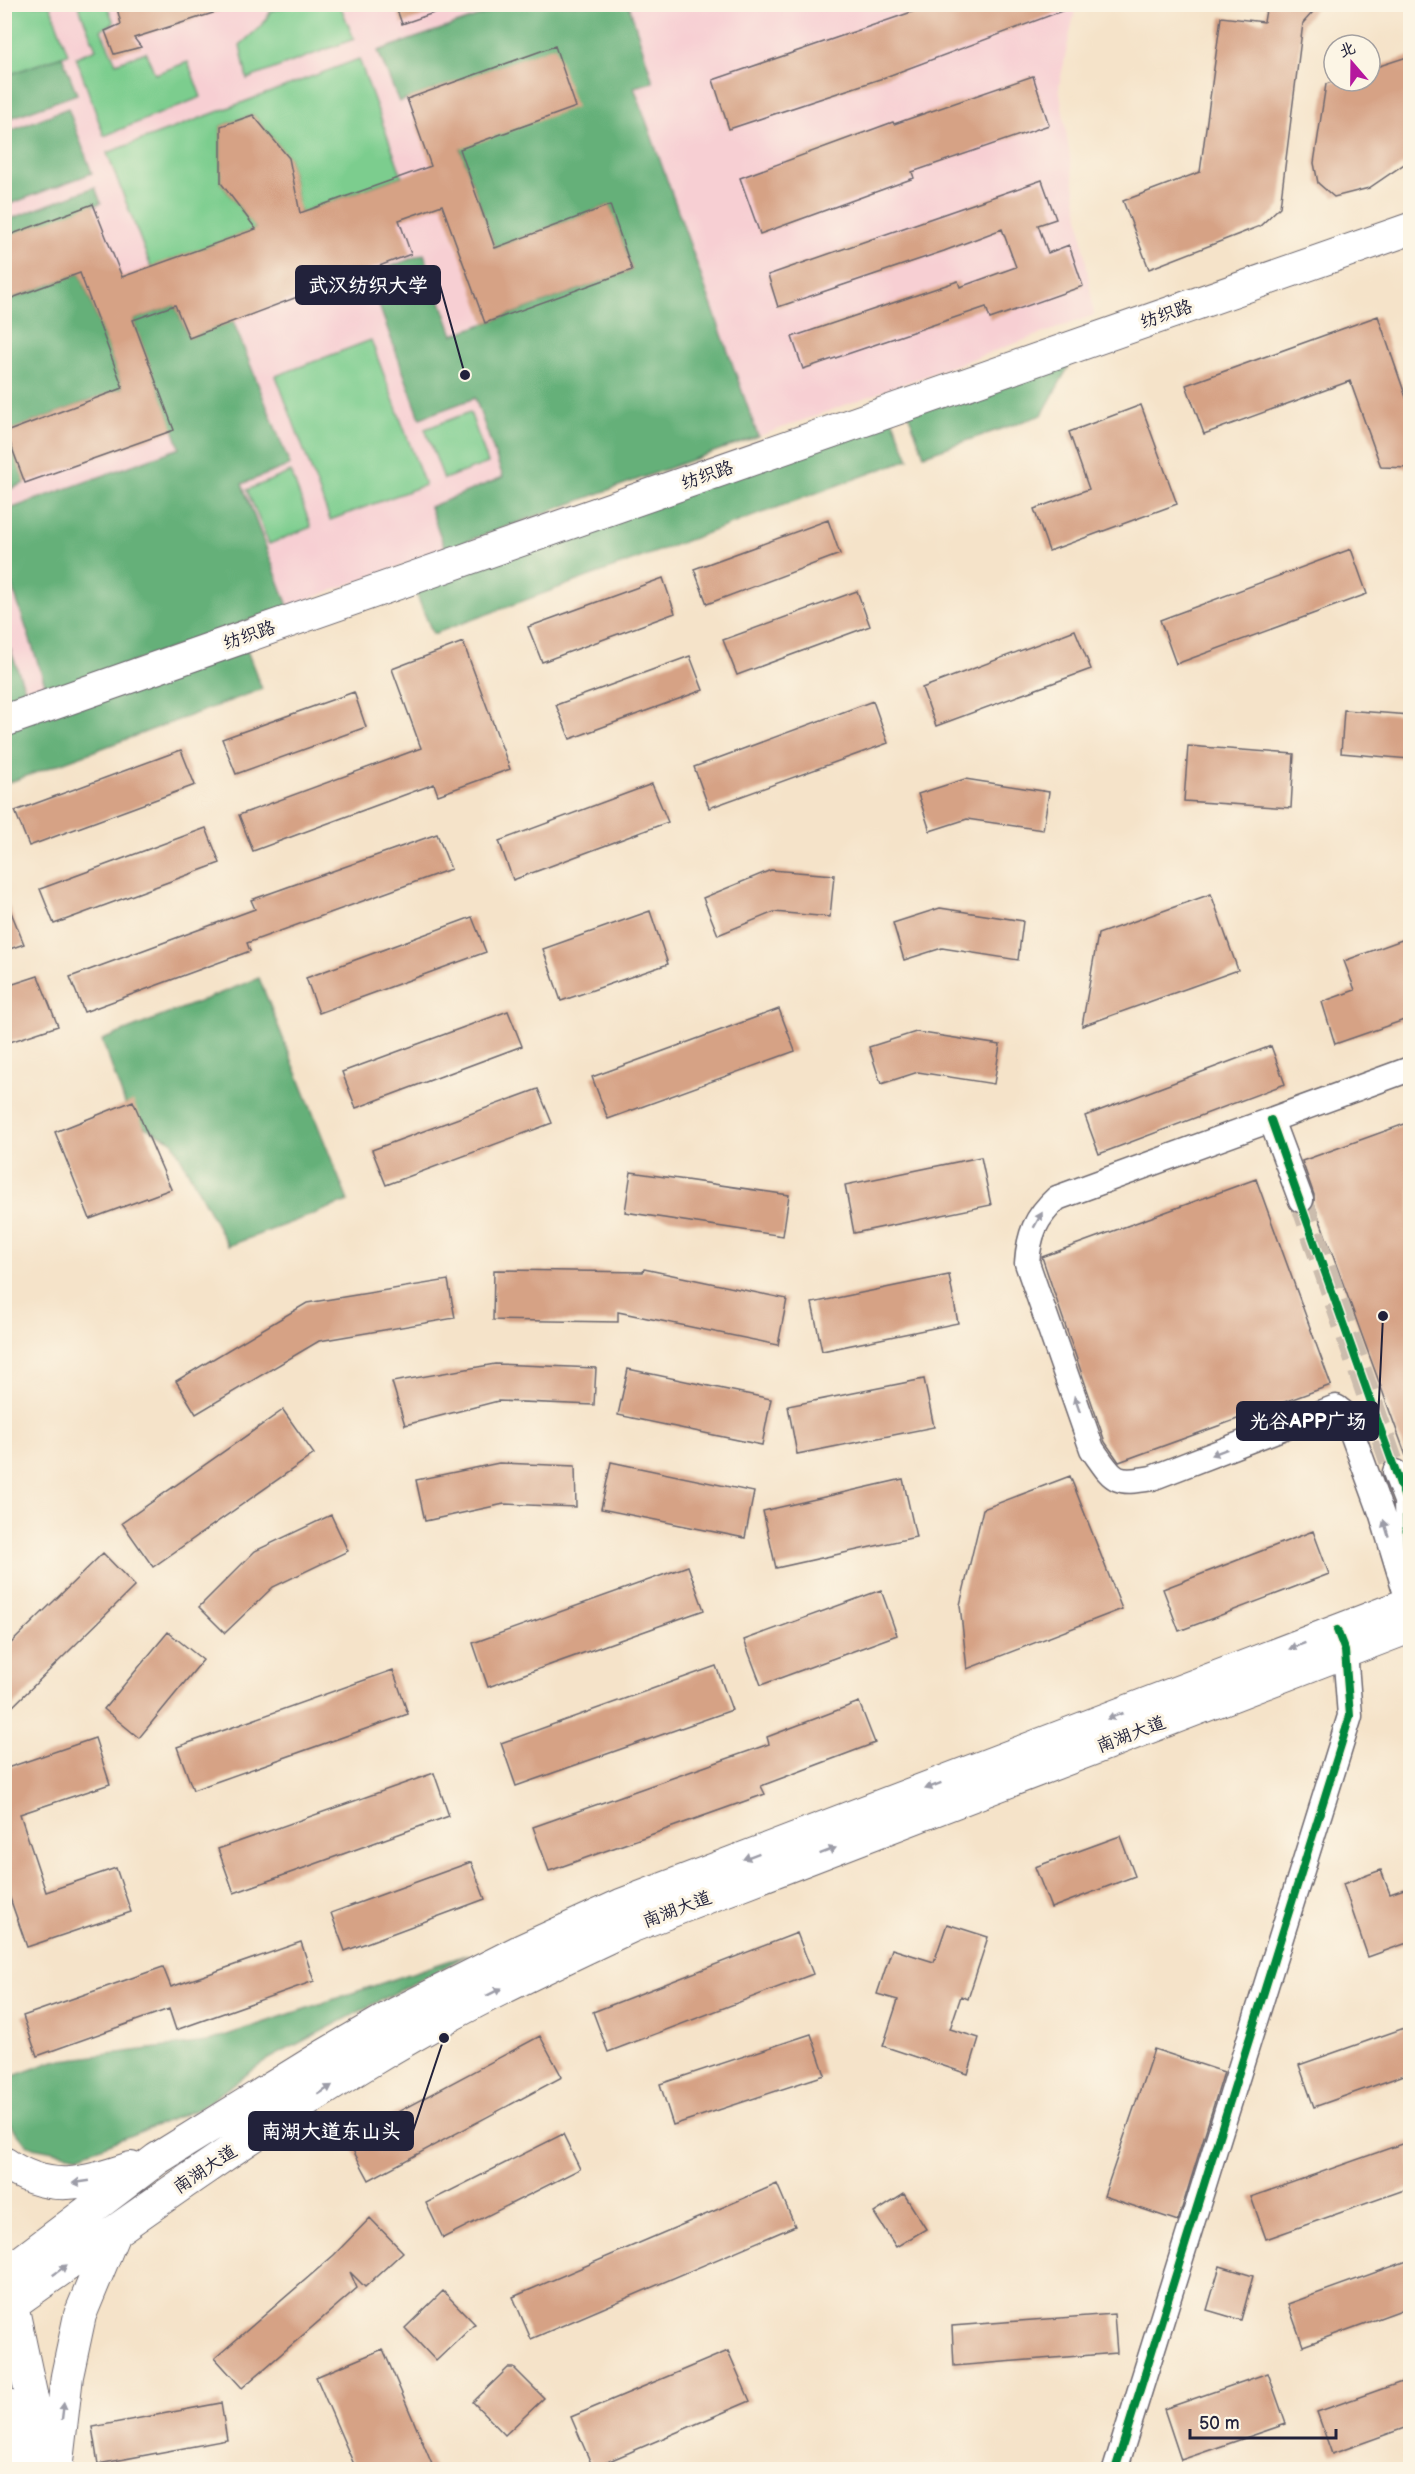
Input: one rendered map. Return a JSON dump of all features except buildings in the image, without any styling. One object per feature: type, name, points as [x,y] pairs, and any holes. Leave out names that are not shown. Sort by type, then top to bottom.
[{"type":"main road","name":"纺织路","points":[[4,721],[1410,229]]},
{"type":"main road","name":"南湖大道","points":[[8,2307],[115,2231],[372,2060],[486,1996],[630,1926],[1410,1612]]},
{"type":"main road","name":"南湖大道","points":[[5,2274],[157,2159],[397,2013],[522,1950],[632,1901],[1341,1641]]},
{"type":"main road","points":[[4,2163],[33,2179],[54,2184],[82,2183],[157,2159]]},
{"type":"main road","points":[[56,2469],[67,2376],[80,2315],[115,2231]]},
{"type":"main road","points":[[5,2274],[8,2307],[48,2469]]},
{"type":"main road","points":[[4,2404],[18,2469]]},
{"type":"street","points":[[1410,1069],[1057,1198],[1041,1212],[1029,1236],[1027,1263],[1092,1449],[1111,1476],[1125,1483],[1152,1478],[1336,1407],[1345,1414],[1382,1515],[1410,1612]]},
{"type":"street","points":[[1271,1120],[1301,1200]]},
{"type":"street","points":[[1395,1472],[1406,1501],[1407,1544],[1410,1553]]},
{"type":"street","points":[[1115,2469],[1350,1716],[1341,1641]]},
{"type":"shaded area","points":[[5,5],[1076,5],[1059,86],[1094,315],[5,709]]},
{"type":"green space","points":[[4,5],[50,5],[68,54],[5,76]]},
{"type":"green space","points":[[78,5],[107,5],[114,23],[101,30],[116,63],[146,52],[155,74],[188,62],[201,97],[104,136],[76,57],[96,49]]},
{"type":"green space","points":[[293,5],[340,5],[354,39],[247,79],[240,45],[262,25],[271,11]]},
{"type":"green space","points":[[511,5],[629,5],[653,82],[634,87],[758,436],[445,549],[430,507],[503,477],[475,398],[420,418],[368,275],[424,254],[453,335],[632,270],[610,205],[495,248],[460,149],[555,47],[399,102],[378,51]]},
{"type":"green space","points":[[62,56],[77,94],[5,120],[5,76]]},
{"type":"green space","points":[[359,59],[402,176],[300,213],[289,158],[253,115],[221,126],[221,183],[256,229],[151,267],[107,153]]},
{"type":"green space","points":[[68,108],[92,173],[5,206],[5,133]]},
{"type":"green space","points":[[95,187],[101,203],[5,237],[5,221]]},
{"type":"green space","points":[[80,273],[123,388],[6,432],[25,483],[5,491],[5,301]]},
{"type":"green space","points":[[175,305],[189,338],[233,321],[290,465],[242,484],[288,606],[48,693],[5,565],[4,511],[180,448],[133,320]]},
{"type":"green space","points":[[371,340],[425,485],[330,520],[276,376]]},
{"type":"green space","points":[[1081,344],[1042,415],[924,455],[905,406]]},
{"type":"green space","points":[[889,411],[909,459],[433,634],[410,579]]},
{"type":"green space","points":[[470,412],[488,463],[444,479],[425,429]]},
{"type":"green space","points":[[291,472],[311,527],[269,544],[247,490]]},
{"type":"green space","points":[[242,638],[262,689],[5,784],[5,721]]},
{"type":"green space","points":[[10,649],[29,700],[5,709],[5,651]]},
{"type":"green space","points":[[259,978],[348,1201],[228,1246],[172,1141],[131,1120],[102,1040]]},
{"type":"green space","points":[[469,1954],[267,2060],[200,2108],[78,2156],[28,2146],[5,2119],[5,2079],[54,2061],[206,2042]]},
{"type":"tunnel","points":[[1301,1200],[1395,1472]]},
{"type":"cycle path","points":[[1271,1120],[1406,1501],[1407,1544],[1410,1553]]},
{"type":"cycle path","points":[[1115,2470],[1350,1716],[1345,1651],[1337,1630]]},
{"type":"place","name":"武汉纺织大学","points":[[465,375]]},
{"type":"place","name":"光谷APP广场","points":[[1383,1316]]},
{"type":"place","name":"南湖大道东山头","points":[[444,2038]]}]
